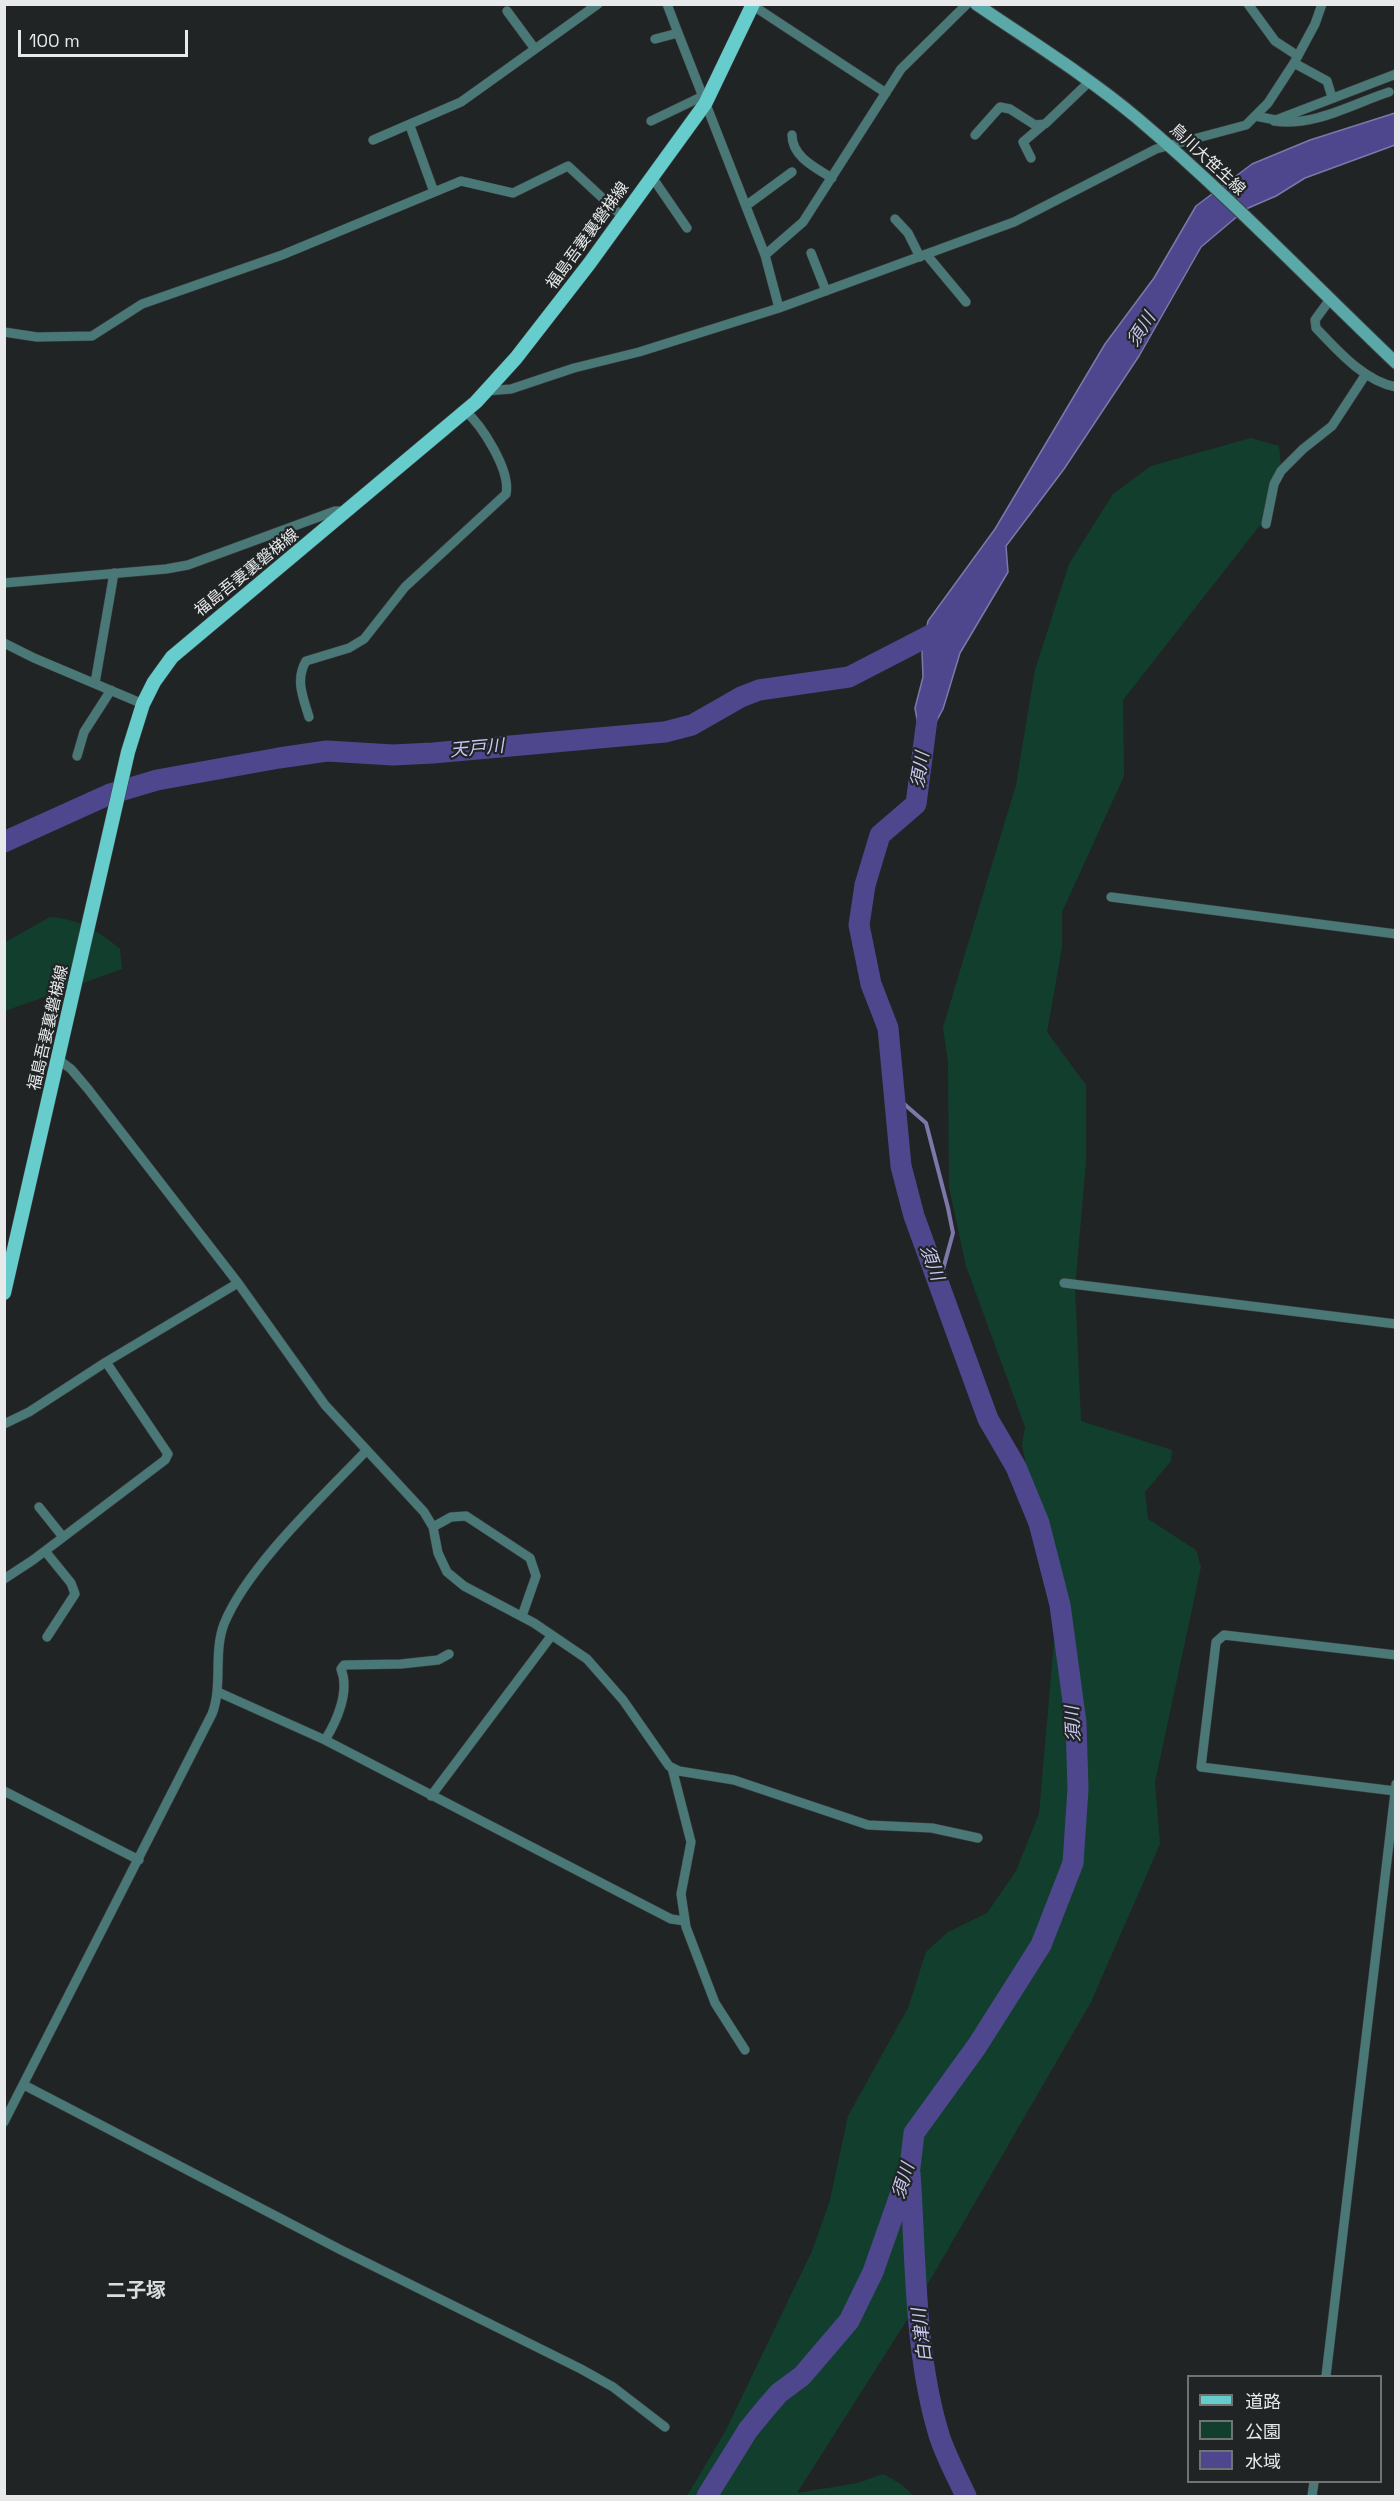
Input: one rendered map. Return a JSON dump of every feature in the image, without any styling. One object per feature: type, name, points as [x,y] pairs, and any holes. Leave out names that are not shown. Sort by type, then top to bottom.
[{"type":"main road","name":"福島吾妻裏磐梯線","points":[[4,1293],[101,878],[128,752],[143,704],[159,674],[181,649],[349,511],[486,392],[546,322],[652,177],[703,101],[752,5]]},
{"type":"street","points":[[373,140],[410,126],[461,102],[598,4]]},
{"type":"street","points":[[667,4],[703,101],[711,111],[747,205],[765,255],[779,308]]},
{"type":"street","points":[[765,255],[803,222],[901,69],[967,4]]},
{"type":"street","name":"鳥川大笹生線","points":[[976,4],[1090,81],[1168,146],[1328,296],[1395,363]]},
{"type":"street","points":[[1248,4],[1275,41],[1327,81],[1332,97]]},
{"type":"street","points":[[486,392],[512,389],[574,368],[650,349],[779,308],[1014,222],[1130,161],[1168,146],[1246,125],[1274,95],[1315,24],[1322,4]]},
{"type":"street","points":[[752,5],[886,93]]},
{"type":"street","points":[[507,11],[536,49]]},
{"type":"street","points":[[655,39],[678,33]]},
{"type":"street","points":[[1269,120],[1395,74]]},
{"type":"street","points":[[1031,158],[1023,142],[1090,81]]},
{"type":"street","points":[[1255,116],[1292,124],[1321,118],[1389,92]]},
{"type":"street","points":[[651,121],[703,101]]},
{"type":"street","points":[[975,135],[1000,106],[1011,109],[1035,125],[1045,124]]},
{"type":"street","points":[[410,126],[434,192]]},
{"type":"street","points":[[792,135],[794,146],[801,156],[832,178]]},
{"type":"street","points":[[4,332],[37,338],[92,336],[142,304],[282,255],[461,181],[513,193],[568,166],[624,217]]},
{"type":"street","points":[[747,205],[792,172]]},
{"type":"street","points":[[652,177],[687,228]]},
{"type":"street","points":[[895,219],[908,233],[923,256],[966,302]]},
{"type":"street","points":[[811,252],[826,291]]},
{"type":"street","points":[[1328,296],[1315,320],[1316,328],[1366,374],[1395,387]]},
{"type":"street","points":[[1266,524],[1276,480],[1294,456],[1332,426],[1366,374]]},
{"type":"street","points":[[309,717],[300,687],[300,672],[306,661],[349,648],[364,639],[405,587],[506,494],[506,481],[491,443],[475,419],[465,411]]},
{"type":"street","points":[[4,583],[188,565],[335,511],[349,511]]},
{"type":"street","points":[[95,683],[114,573]]},
{"type":"street","points":[[4,643],[26,655],[143,704]]},
{"type":"street","points":[[77,756],[84,732],[111,690]]},
{"type":"street","points":[[1111,897],[1395,934]]},
{"type":"street","points":[[59,1060],[71,1069],[88,1089],[238,1283],[325,1405],[424,1512],[433,1527],[438,1553],[447,1572],[464,1586],[522,1616],[552,1635],[597,1669],[623,1700],[672,1768],[691,1842],[681,1894],[685,1921],[716,2003],[745,2050]]},
{"type":"street","points":[[4,1424],[37,1407],[106,1362],[238,1283]]},
{"type":"street","points":[[1064,1283],[1395,1324]]},
{"type":"street","points":[[4,1579],[45,1551],[165,1460],[168,1454],[106,1362]]},
{"type":"street","points":[[4,2122],[213,1714],[218,1692],[221,1635],[234,1604],[275,1549],[366,1451]]},
{"type":"street","points":[[39,1507],[63,1537]]},
{"type":"street","points":[[433,1527],[451,1517],[466,1516],[530,1558],[536,1576],[522,1616]]},
{"type":"street","points":[[45,1551],[71,1583],[75,1594],[47,1637]]},
{"type":"street","points":[[431,1796],[552,1635]]},
{"type":"street","points":[[1326,2375],[1395,1788],[1201,1767],[1216,1642],[1224,1635],[1395,1655]]},
{"type":"street","points":[[326,1740],[341,1707],[345,1677],[341,1669],[344,1665],[401,1664],[438,1660],[449,1654]]},
{"type":"street","points":[[218,1692],[326,1740],[670,1919],[685,1921]]},
{"type":"street","points":[[672,1768],[734,1780],[868,1826],[933,1828],[978,1838]]},
{"type":"street","points":[[4,1791],[139,1860]]},
{"type":"street","points":[[24,2085],[341,2250],[581,2369],[613,2387],[665,2427]]},
{"type":"green space","points":[[1251,438],[1279,446],[1281,467],[1264,520],[1123,700],[1124,776],[1062,912],[1062,947],[1047,1032],[1086,1085],[1086,1162],[1075,1288],[1081,1421],[1172,1450],[1171,1461],[1145,1492],[1148,1519],[1196,1550],[1201,1567],[1155,1782],[1160,1844],[1091,2002],[907,2320],[797,2493],[858,2483],[883,2474],[901,2484],[914,2496],[687,2496],[725,2432],[813,2249],[830,2200],[848,2116],[908,2008],[926,1952],[948,1932],[987,1913],[1016,1871],[1039,1814],[1057,1607],[1022,1445],[1025,1427],[966,1266],[949,1187],[948,1062],[943,1027],[1016,785],[1035,670],[1069,564],[1113,494],[1151,466]]},
{"type":"green space","points":[[50,917],[79,923],[104,937],[120,949],[122,969],[5,1011],[4,943]]},
{"type":"water","points":[[1395,113],[1395,145],[1305,178],[1276,196],[1246,209],[1201,247],[1139,356],[1064,469],[1006,546],[1008,572],[960,653],[943,709],[922,748],[915,708],[923,677],[922,652],[928,621],[995,529],[1105,344],[1154,278],[1196,206],[1252,164],[1310,140]]},
{"type":"waterway","name":"天戸川","points":[[4,842],[110,794],[157,780],[279,758],[327,751],[393,755],[433,753],[665,732],[692,725],[741,697],[759,690],[849,677],[942,629]]},
{"type":"waterway","name":"須川","points":[[707,2496],[748,2430],[779,2393],[802,2376],[849,2321],[873,2272],[910,2167],[914,2133],[977,2046],[1041,1945],[1073,1863],[1078,1789],[1076,1723],[1060,1605],[1039,1523],[1016,1467],[988,1419],[914,1216],[901,1166],[888,1028],[871,984],[859,925],[865,885],[880,835],[916,804],[928,712]]},
{"type":"waterway","points":[[895,1096],[926,1123],[948,1208],[953,1233],[939,1284]]},
{"type":"waterway","name":"白津川","points":[[910,2173],[918,2307],[925,2374],[940,2438],[966,2496]]},
{"type":"district","name":"二子塚","points":[[136,2292]]}]
